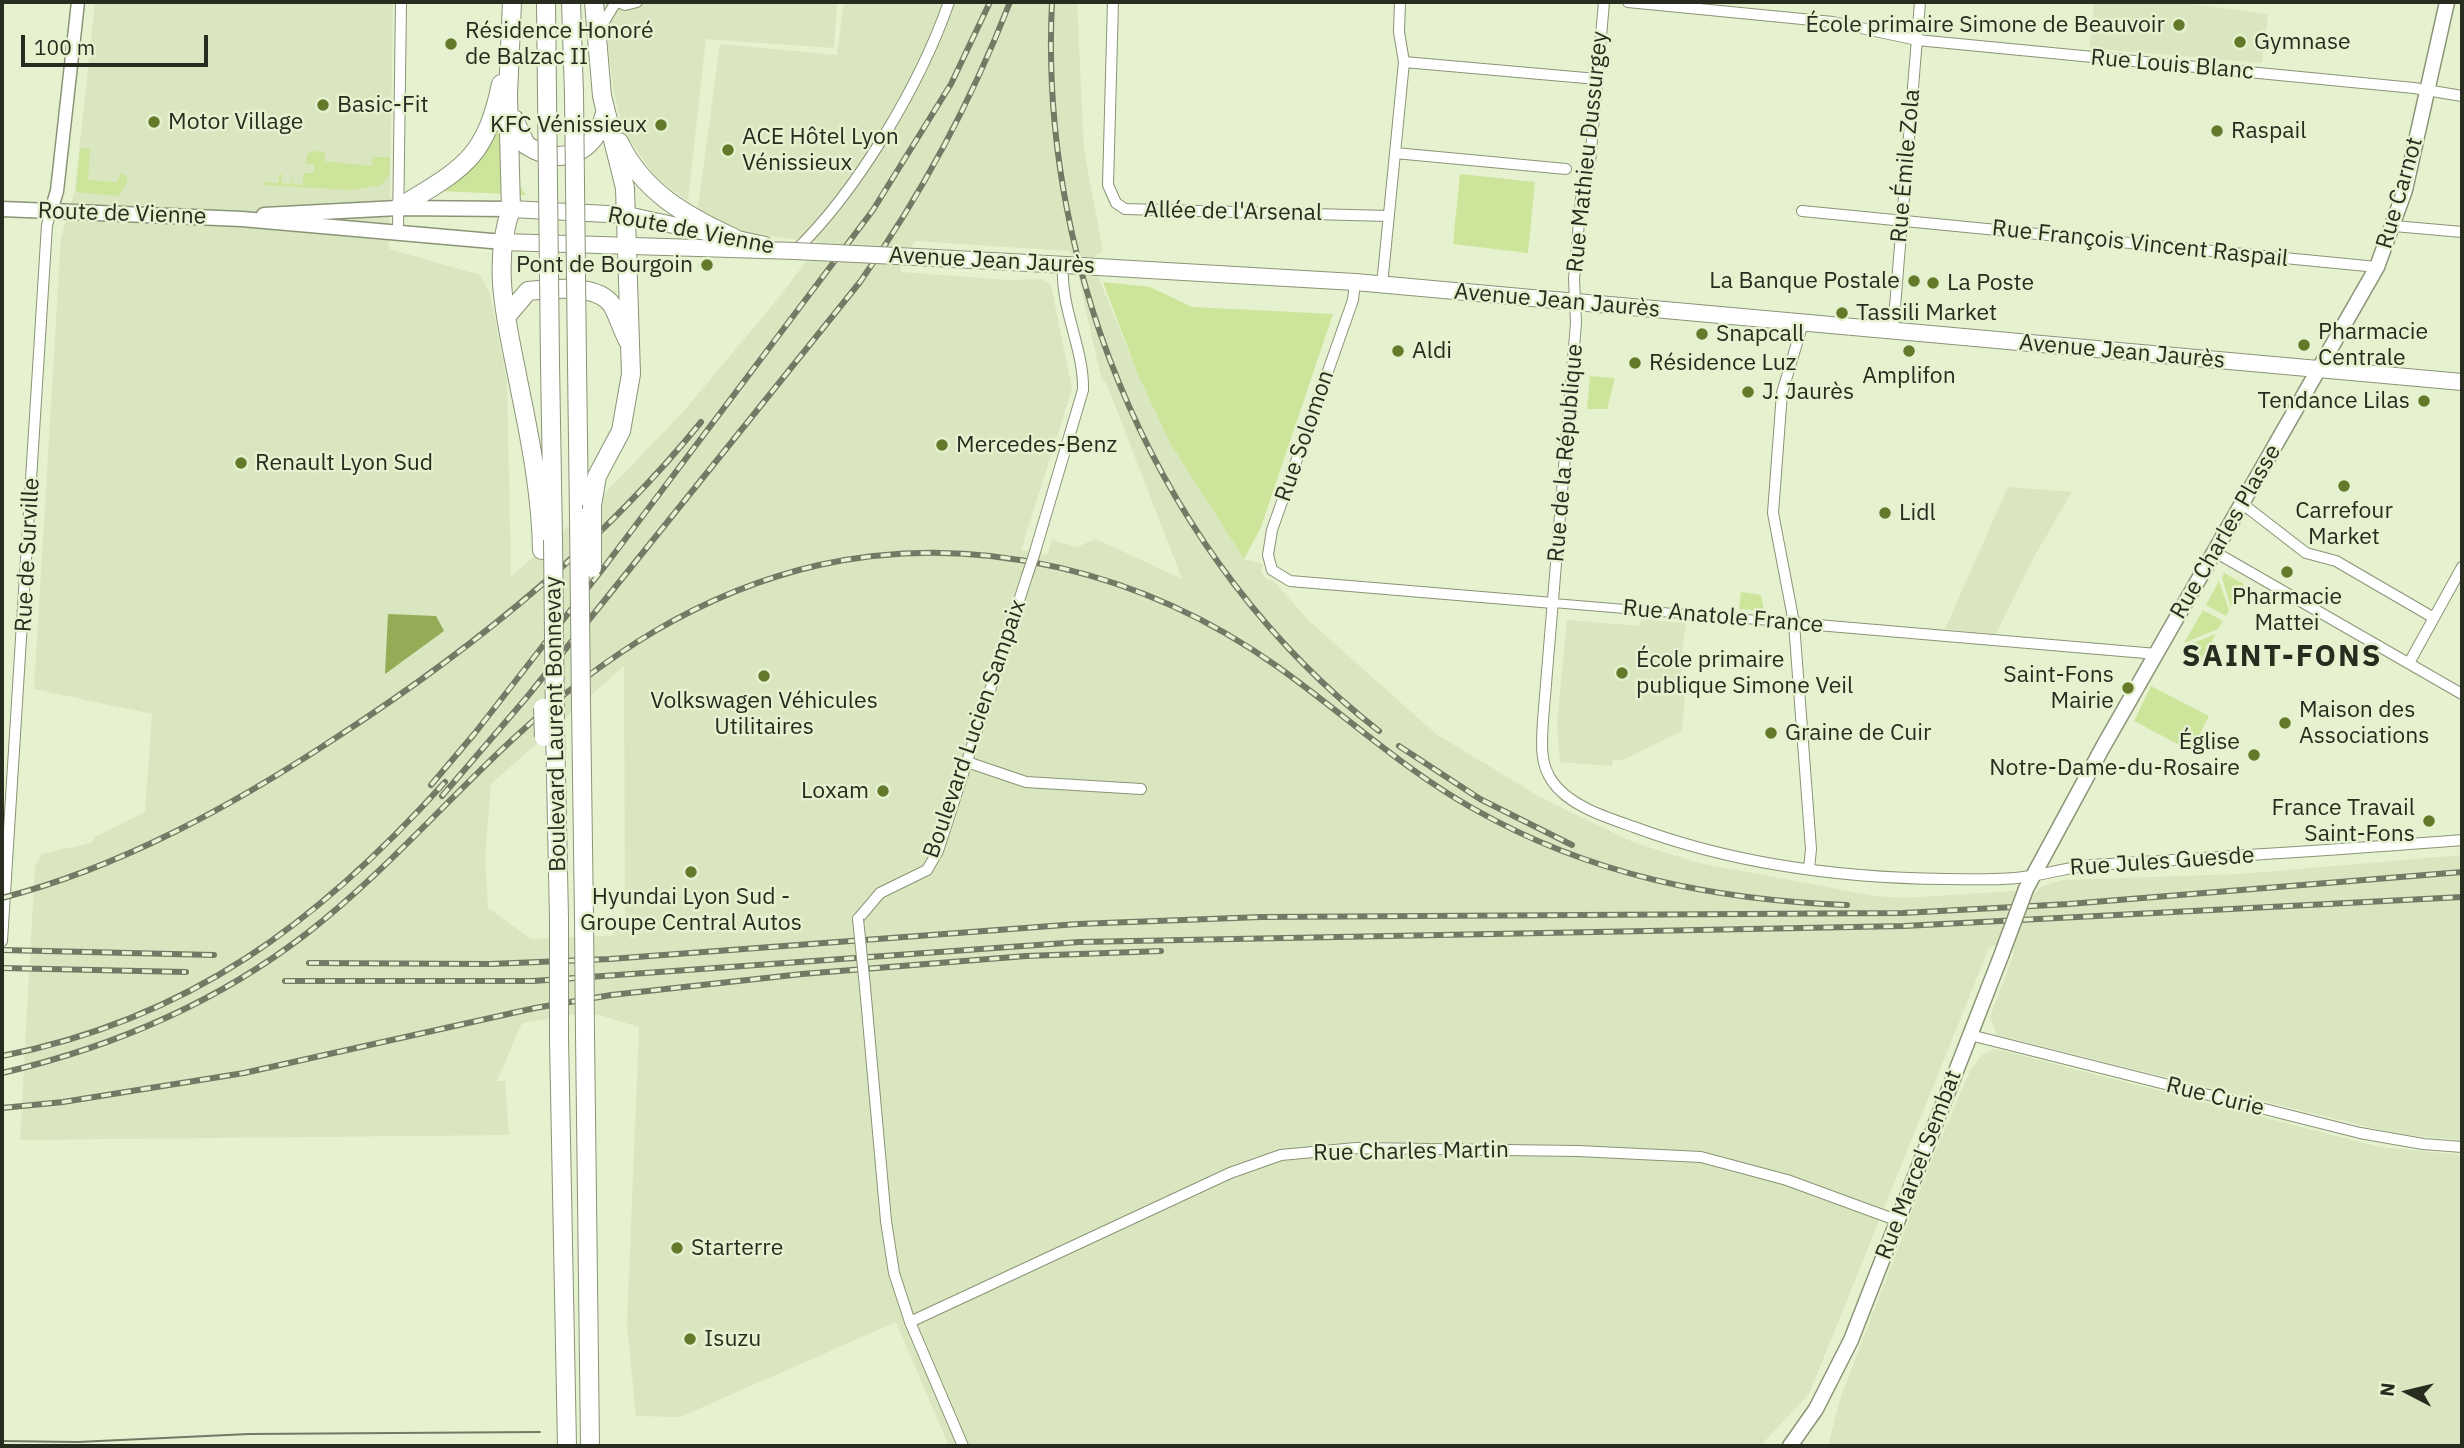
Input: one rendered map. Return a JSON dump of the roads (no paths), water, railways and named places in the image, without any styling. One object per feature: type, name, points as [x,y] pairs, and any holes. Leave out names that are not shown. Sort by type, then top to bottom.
[{"type":"highway","points":[[512,2],[508,95],[511,209],[503,242],[500,277],[547,545]]},
{"type":"highway","name":"Boulevard Laurent Bonnevay","points":[[546,2],[550,363],[547,545],[550,732],[559,919],[566,1446]]},
{"type":"highway","name":"Boulevard Laurent Bonnevay","points":[[571,2],[577,364],[585,511],[579,593],[591,1444]]},
{"type":"highway","points":[[585,511],[597,476],[621,431],[631,384],[627,215],[623,178],[597,71],[594,2]]},
{"type":"highway","points":[[398,208],[449,177],[477,153],[496,108],[511,36]]},
{"type":"highway","points":[[508,95],[521,138],[534,150],[549,155],[581,152],[594,139],[605,110]]},
{"type":"highway","points":[[605,110],[628,159],[654,191],[689,218],[734,238]]},
{"type":"highway","points":[[506,317],[528,291],[554,288],[592,292],[604,297],[611,304],[630,347]]},
{"type":"main road","name":"Rue Carnot","points":[[2318,371],[2377,267],[2394,226],[2405,190],[2447,2]]},
{"type":"main road","name":"Route de Vienne","points":[[242,219],[310,211],[398,208],[511,209],[627,215],[795,251]]},
{"type":"main road","name":"Route de Vienne","points":[[2,209],[242,219],[503,242],[795,251]]},
{"type":"main road","name":"Avenue Jean Jaurès","points":[[795,251],[1354,282],[2462,383]]},
{"type":"main road","name":"Rue Charles Plasse","points":[[2028,883],[2318,371]]},
{"type":"main road","name":"Rue Marcel Sembat","points":[[1790,1446],[1816,1409],[1851,1340],[2028,883]]},
{"type":"street","points":[[51,211],[57,191],[78,2]]},
{"type":"street","points":[[398,231],[401,2]]},
{"type":"street","points":[[597,71],[601,23],[617,2],[625,5],[637,2]]},
{"type":"street","points":[[795,251],[840,202],[922,71],[949,2]]},
{"type":"street","name":"Allée de l'Arsenal","points":[[1113,2],[1108,185],[1116,204],[1125,209],[1388,216]]},
{"type":"street","points":[[1382,285],[1404,62],[1399,32],[1400,2]]},
{"type":"street","name":"Rue Mathieu Dussurgey","points":[[1576,303],[1574,279],[1581,199],[1590,162],[1604,2]]},
{"type":"street","name":"Rue Louis Blanc","points":[[1628,2],[1833,22],[1917,40],[2426,90],[2462,96]]},
{"type":"street","name":"Rue Émile Zola","points":[[1893,331],[1920,2]]},
{"type":"street","points":[[1404,62],[1597,79]]},
{"type":"street","points":[[1395,153],[1566,169]]},
{"type":"street","name":"Rue de Surville","points":[[2,941],[47,225],[51,211]]},
{"type":"street","name":"Rue François Vincent Raspail","points":[[1802,211],[2377,267]]},
{"type":"street","points":[[2394,226],[2462,232]]},
{"type":"street","name":"Boulevard Lucien Sampaix","points":[[963,1446],[910,1322],[894,1273],[886,1221],[858,919],[880,893],[927,870],[938,851],[1034,555],[1083,390],[1084,374],[1064,290],[1064,265]]},
{"type":"street","name":"Rue Solomon","points":[[1290,580],[1277,575],[1269,564],[1270,538],[1353,300],[1354,282]]},
{"type":"street","name":"Rue de la République","points":[[1576,303],[1542,752],[1545,768],[1556,787],[1583,806],[1681,844],[1737,858],[1809,869]]},
{"type":"street","points":[[1803,323],[1782,393],[1773,513],[1794,623],[1811,849],[1809,869]]},
{"type":"street","points":[[2244,505],[2306,553],[2336,561],[2434,618]]},
{"type":"street","points":[[2215,552],[2462,694]]},
{"type":"street","points":[[2409,663],[2462,567]]},
{"type":"street","name":"Rue Anatole France","points":[[1290,580],[2157,654]]},
{"type":"street","points":[[967,762],[1026,782],[1141,789]]},
{"type":"street","name":"Rue Jules Guesde","points":[[1809,869],[1910,878],[2028,883],[2057,869],[2091,865],[2283,855],[2462,839]]},
{"type":"street","name":"Rue Curie","points":[[1970,1035],[2360,1133],[2423,1144],[2462,1147]]},
{"type":"street","name":"Rue Charles Martin","points":[[910,1322],[1230,1173],[1281,1155],[1356,1148],[1578,1151],[1701,1157],[1787,1180],[1896,1220]]},
{"type":"tram line","points":[[2,1441],[78,1442],[249,1434],[540,1432]]},
{"type":"railway","points":[[431,785],[475,733],[605,566],[873,210],[951,84],[990,2]]},
{"type":"railway","points":[[442,796],[527,697],[860,282],[883,249],[944,146],[979,76],[1010,2]]},
{"type":"railway","points":[[1052,2],[1053,105],[1067,208],[1092,309],[1129,406],[1176,498],[1234,584],[1302,662],[1379,731]]},
{"type":"railway","points":[[2,898],[90,870],[216,811],[295,764],[385,705],[483,633],[576,554],[662,468],[701,422]]},
{"type":"railway","points":[[2,1073],[84,1050],[162,1020],[236,982],[271,959],[334,912],[486,764],[546,710],[581,681],[654,632],[693,610],[775,577],[819,565],[880,555],[940,553],[1000,557],[1059,568],[1117,584],[1173,606],[1227,634],[1278,667],[1423,777],[1448,794],[1518,832],[1608,867],[1654,880],[1749,897],[1847,905]]},
{"type":"railway","points":[[1399,746],[1480,799],[1572,845]]},
{"type":"railway","points":[[2,1056],[70,1039],[133,1017],[192,990],[247,958],[349,879],[445,782]]},
{"type":"railway","points":[[309,963],[490,964],[610,959],[1078,924],[1261,917],[1903,913],[2069,904],[2462,872]]},
{"type":"railway","points":[[285,981],[533,981],[1079,942],[1904,926],[2462,897]]},
{"type":"railway","points":[[2,950],[214,955]]},
{"type":"railway","points":[[2,1108],[63,1102],[244,1073],[535,1008],[611,995],[802,974],[1026,956],[1161,951]]},
{"type":"railway","points":[[2,968],[186,972]]},
{"type":"place","name":"École primaire Simone de Beauvoir","points":[[2179,25]]},
{"type":"place","name":"Gymnase","points":[[2240,42]]},
{"type":"place","name":"Résidence Honoré de Balzac II","points":[[451,44]]},
{"type":"place","name":"Basic-Fit","points":[[323,105]]},
{"type":"place","name":"Motor Village","points":[[154,122]]},
{"type":"place","name":"KFC Vénissieux","points":[[661,125]]},
{"type":"place","name":"Raspail","points":[[2217,131]]},
{"type":"place","name":"ACE Hôtel Lyon Vénissieux","points":[[728,150]]},
{"type":"place","name":"Pont de Bourgoin","points":[[707,265]]},
{"type":"place","name":"La Banque Postale","points":[[1914,281]]},
{"type":"place","name":"La Poste","points":[[1933,283]]},
{"type":"place","name":"Tassili Market","points":[[1842,313]]},
{"type":"place","name":"Snapcall","points":[[1702,334]]},
{"type":"place","name":"Pharmacie Centrale","points":[[2304,345]]},
{"type":"place","name":"Aldi","points":[[1398,351]]},
{"type":"place","name":"Amplifon","points":[[1909,351]]},
{"type":"place","name":"Résidence Luz","points":[[1635,363]]},
{"type":"place","name":"J. Jaurès","points":[[1748,392]]},
{"type":"place","name":"Tendance Lilas","points":[[2424,401]]},
{"type":"place","name":"Mercedes-Benz","points":[[942,445]]},
{"type":"place","name":"Renault Lyon Sud","points":[[241,463]]},
{"type":"place","name":"Carrefour Market","points":[[2344,486]]},
{"type":"place","name":"Lidl","points":[[1885,513]]},
{"type":"place","name":"Pharmacie Mattei","points":[[2287,572]]},
{"type":"place","name":"École primaire publique Simone Veil","points":[[1622,673]]},
{"type":"place","name":"Volkswagen Véhicules Utilitaires","points":[[764,676]]},
{"type":"place","name":"Saint-Fons Mairie","points":[[2128,688]]},
{"type":"place","name":"Maison des Associations","points":[[2285,723]]},
{"type":"place","name":"Graine de Cuir","points":[[1771,733]]},
{"type":"place","name":"Église Notre-Dame-du-Rosaire","points":[[2254,755]]},
{"type":"place","name":"Loxam","points":[[883,791]]},
{"type":"place","name":"France Travail Saint-Fons","points":[[2429,821]]},
{"type":"place","name":"Hyundai Lyon Sud - Groupe Central Autos","points":[[691,872]]},
{"type":"place","name":"Starterre","points":[[677,1248]]},
{"type":"place","name":"Isuzu","points":[[690,1339]]},
{"type":"district","name":"SAINT-FONS","points":[[2282,657]]}]
